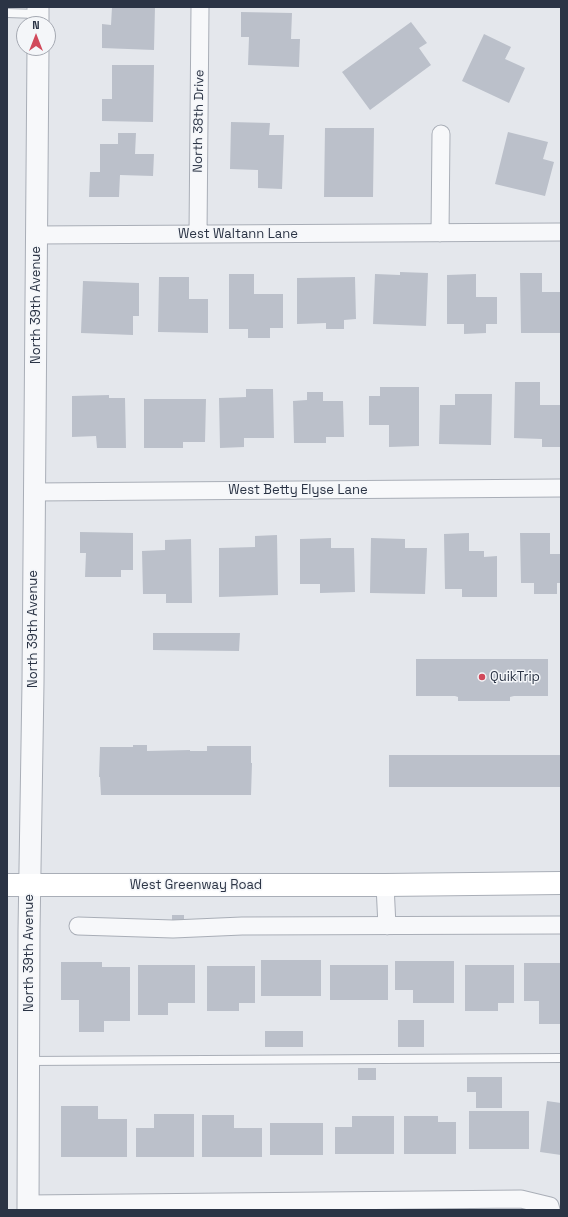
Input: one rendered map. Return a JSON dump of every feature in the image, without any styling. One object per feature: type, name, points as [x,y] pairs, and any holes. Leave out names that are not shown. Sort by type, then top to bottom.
[{"type":"main road","name":"West Greenway Road","points":[[7,885],[385,885],[561,882]]},
{"type":"street","name":"North 38th Drive","points":[[198,234],[200,7]]},
{"type":"street","name":"North 39th Avenue","points":[[28,1207],[29,885],[38,56]]},
{"type":"street","points":[[440,233],[441,134]]},
{"type":"street","name":"West Waltann Lane","points":[[36,235],[561,232]]},
{"type":"street","name":"West Betty Elyse Lane","points":[[34,492],[561,488]]},
{"type":"street","points":[[385,885],[387,926]]},
{"type":"street","points":[[78,926],[173,929],[242,926],[561,925]]},
{"type":"street","points":[[28,1207],[521,1199],[550,1208]]},
{"type":"lane","points":[[7,13],[38,15]]},
{"type":"lane","points":[[28,1061],[561,1058]]},
{"type":"building","points":[[112,7],[155,7],[154,50],[102,48],[102,24],[111,25]]},
{"type":"building","points":[[241,12],[292,13],[291,39],[300,39],[299,67],[248,65],[249,37],[241,37]]},
{"type":"building","points":[[411,22],[427,43],[419,48],[431,65],[370,110],[342,72]]},
{"type":"building","points":[[484,34],[511,47],[505,59],[525,68],[509,103],[462,81]]},
{"type":"building","points":[[112,65],[154,65],[153,122],[102,121],[102,99],[112,99]]},
{"type":"building","points":[[231,122],[270,123],[269,135],[284,135],[282,189],[258,188],[258,170],[230,169]]},
{"type":"building","points":[[325,128],[374,128],[373,197],[324,197]]},
{"type":"building","points":[[508,132],[548,142],[543,159],[554,162],[545,196],[495,184]]},
{"type":"building","points":[[118,133],[136,133],[135,154],[154,154],[153,176],[120,175],[119,197],[89,197],[90,172],[100,172],[100,144],[118,144]]},
{"type":"building","points":[[400,272],[428,273],[426,326],[373,324],[375,274],[400,275]]},
{"type":"building","points":[[520,273],[542,273],[542,292],[561,292],[561,333],[521,333]]},
{"type":"building","points":[[229,274],[254,274],[254,294],[283,294],[283,328],[270,328],[270,338],[248,338],[248,329],[229,329]]},
{"type":"building","points":[[476,274],[476,297],[497,297],[497,324],[486,324],[486,333],[464,334],[464,324],[447,324],[447,275]]},
{"type":"building","points":[[159,277],[189,277],[189,299],[208,299],[208,333],[158,332]]},
{"type":"building","points":[[355,277],[356,319],[344,320],[344,329],[326,329],[326,323],[297,324],[297,278]]},
{"type":"building","points":[[83,281],[139,283],[139,316],[133,316],[133,335],[81,333]]},
{"type":"building","points":[[515,382],[540,382],[540,405],[561,405],[561,447],[542,447],[542,439],[514,438]]},
{"type":"building","points":[[380,387],[419,387],[419,446],[389,447],[389,425],[369,425],[369,396],[380,396]]},
{"type":"building","points":[[246,389],[273,389],[274,438],[244,438],[244,447],[220,448],[219,398],[246,397]]},
{"type":"building","points":[[307,392],[323,392],[323,401],[343,401],[344,437],[326,437],[326,443],[294,443],[293,401],[307,400]]},
{"type":"building","points":[[455,394],[492,394],[491,445],[439,444],[440,405],[455,405]]},
{"type":"building","points":[[109,395],[109,398],[125,398],[126,448],[97,448],[96,436],[72,437],[72,396]]},
{"type":"building","points":[[144,399],[206,399],[205,442],[183,442],[183,448],[144,448]]},
{"type":"building","points":[[80,532],[133,533],[133,570],[121,570],[121,577],[85,577],[86,553],[80,553]]},
{"type":"building","points":[[469,533],[469,551],[484,551],[484,557],[497,556],[497,597],[462,597],[462,589],[445,589],[444,534]]},
{"type":"building","points":[[520,533],[550,533],[550,554],[561,554],[561,583],[557,583],[557,594],[534,594],[534,583],[521,583]]},
{"type":"building","points":[[277,535],[278,595],[219,597],[219,548],[255,547],[255,536]]},
{"type":"building","points":[[331,538],[331,548],[354,548],[355,592],[320,593],[320,584],[300,584],[300,539]]},
{"type":"building","points":[[371,538],[405,539],[405,548],[427,548],[425,594],[370,593]]},
{"type":"building","points":[[191,539],[192,603],[166,603],[166,594],[143,594],[142,551],[165,550],[165,540]]},
{"type":"building","points":[[153,633],[240,633],[239,651],[153,650]]},
{"type":"building","name":"QuikTrip","points":[[416,659],[548,659],[548,696],[514,696],[510,697],[510,701],[458,701],[458,697],[455,696],[416,696]]},
{"type":"building","points":[[133,745],[147,745],[147,751],[207,751],[207,746],[251,746],[251,795],[101,795],[99,777],[100,747],[133,747]]},
{"type":"building","points":[[389,755],[561,755],[561,787],[389,787]]},
{"type":"building","points":[[172,915],[184,915],[184,922],[172,921]]},
{"type":"building","points":[[261,960],[321,960],[321,996],[261,996]]},
{"type":"building","points":[[395,961],[454,961],[454,1003],[413,1003],[413,990],[395,990]]},
{"type":"building","points":[[61,962],[102,962],[102,967],[130,967],[130,1021],[104,1021],[104,1032],[79,1032],[79,1000],[61,1000]]},
{"type":"building","points":[[524,963],[561,963],[561,1024],[539,1024],[539,1001],[524,1001]]},
{"type":"building","points":[[138,965],[195,965],[195,1003],[168,1003],[168,1015],[138,1015]]},
{"type":"building","points":[[330,965],[388,965],[388,1000],[330,1000]]},
{"type":"building","points":[[465,965],[514,965],[514,1003],[498,1003],[498,1011],[465,1011]]},
{"type":"building","points":[[207,966],[255,966],[255,1003],[239,1003],[239,1011],[207,1011]]},
{"type":"building","points":[[398,1020],[424,1020],[424,1047],[398,1047]]},
{"type":"building","points":[[265,1031],[303,1031],[303,1047],[265,1047]]},
{"type":"building","points":[[358,1068],[376,1068],[376,1080],[358,1080]]},
{"type":"building","points":[[467,1077],[502,1077],[502,1108],[476,1108],[476,1092],[467,1092]]},
{"type":"building","points":[[547,1101],[561,1103],[561,1155],[540,1152]]},
{"type":"building","points":[[61,1106],[98,1106],[98,1119],[127,1119],[127,1157],[61,1157]]},
{"type":"building","points":[[469,1111],[529,1111],[529,1149],[469,1149]]},
{"type":"building","points":[[154,1114],[194,1114],[194,1157],[136,1157],[136,1128],[154,1128]]},
{"type":"building","points":[[202,1115],[234,1115],[234,1128],[262,1128],[262,1157],[202,1157]]},
{"type":"building","points":[[352,1116],[394,1116],[394,1154],[335,1154],[335,1127],[352,1127]]},
{"type":"building","points":[[404,1116],[438,1116],[438,1122],[456,1122],[456,1154],[404,1154]]},
{"type":"building","points":[[270,1123],[323,1123],[323,1155],[270,1155]]},
{"type":"place","name":"QuikTrip","points":[[482,677]]}]
